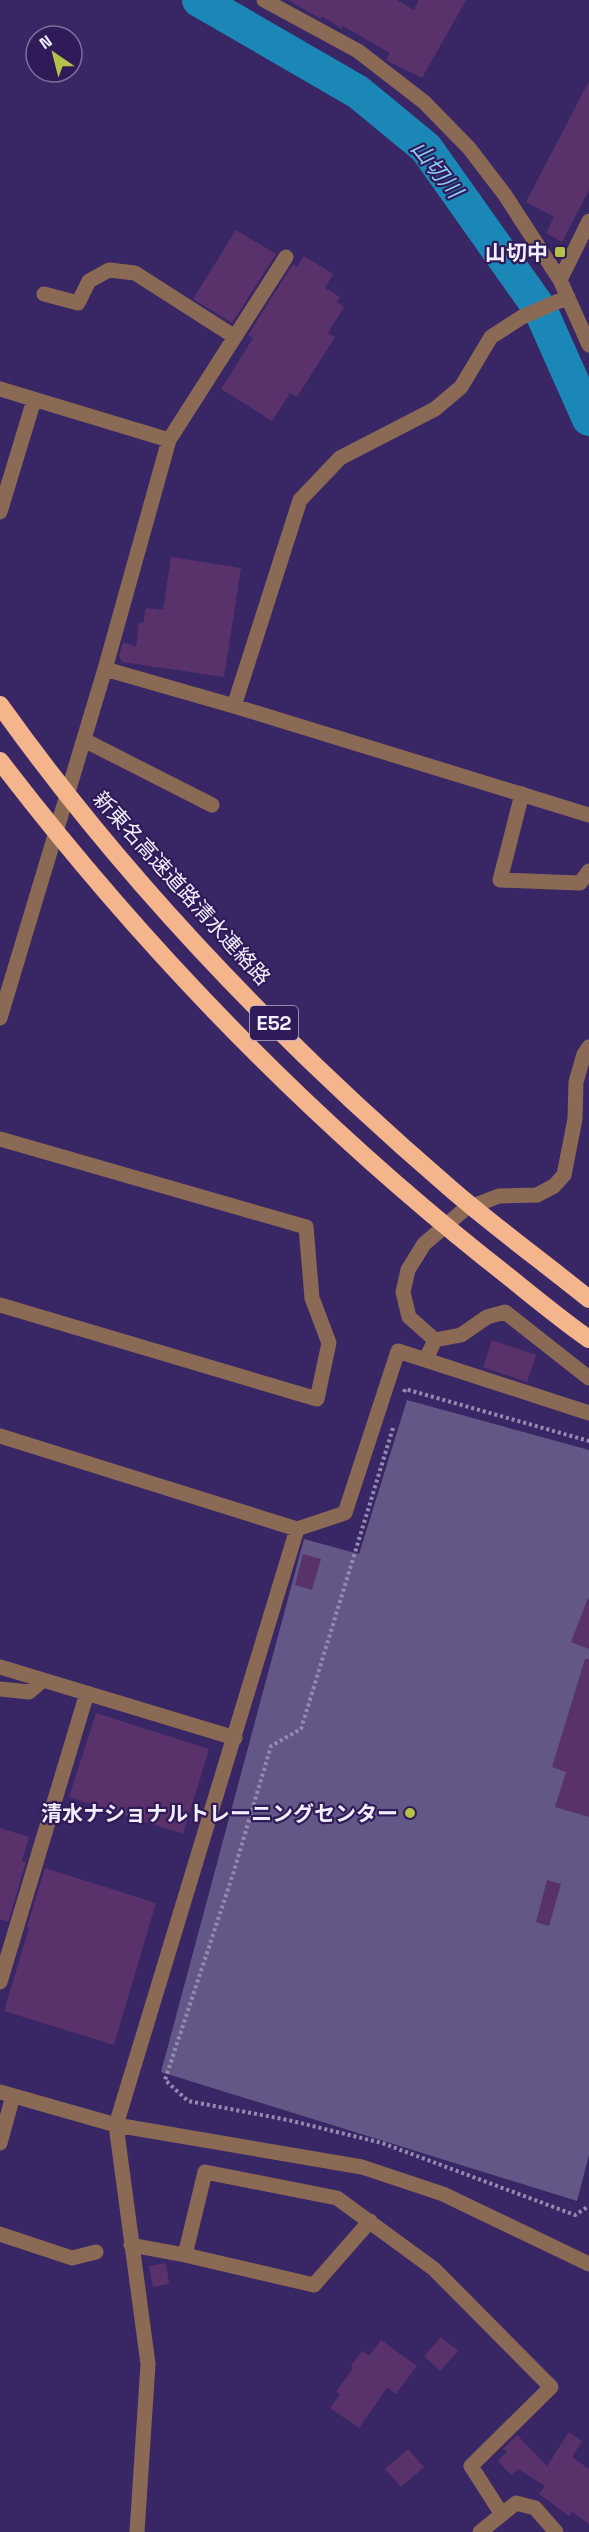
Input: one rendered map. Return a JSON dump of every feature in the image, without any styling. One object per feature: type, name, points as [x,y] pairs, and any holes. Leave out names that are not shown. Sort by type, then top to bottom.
[{"type":"highway","name":"新東名高速道路清水連絡路","points":[[0,705],[92,824],[152,895],[324,1074],[451,1190],[589,1299]]},
{"type":"highway","name":"E52","points":[[0,762],[72,851],[192,988],[301,1098],[431,1215],[589,1339]]},
{"type":"street","points":[[264,0],[358,51],[424,102],[470,148],[560,280],[589,345]]},
{"type":"street","points":[[560,280],[589,221]]},
{"type":"street","points":[[0,1018],[105,669],[169,440],[286,257]]},
{"type":"street","points":[[44,294],[78,303],[89,280],[110,270],[135,273],[235,337]]},
{"type":"street","points":[[234,706],[300,500],[340,458],[435,409],[461,387],[491,337],[522,317],[568,297]]},
{"type":"street","points":[[0,389],[169,440]]},
{"type":"street","points":[[0,512],[34,400]]},
{"type":"street","points":[[105,669],[234,706],[589,815]]},
{"type":"street","points":[[84,740],[212,805]]},
{"type":"street","points":[[522,794],[500,880],[579,883],[589,871]]},
{"type":"street","points":[[435,1340],[409,1317],[404,1292],[408,1270],[424,1244],[465,1209],[500,1196],[537,1195],[554,1186],[564,1175],[575,1119],[576,1082],[584,1054],[589,1047]]},
{"type":"street","points":[[0,1139],[306,1227],[312,1298],[328,1343],[317,1399],[0,1305]]},
{"type":"street","points":[[435,1340],[461,1335],[487,1317],[505,1311],[589,1378]]},
{"type":"street","points":[[426,1359],[435,1340]]},
{"type":"street","points":[[0,1436],[297,1529],[345,1513],[398,1351],[589,1413]]},
{"type":"street","points":[[137,2532],[148,2364],[130,2245],[116,2125],[297,1529]]},
{"type":"street","points":[[0,1667],[235,1738]]},
{"type":"street","points":[[0,1689],[29,1692],[43,1680]]},
{"type":"street","points":[[0,1982],[87,1693]]},
{"type":"street","points":[[0,2143],[7,2094],[116,2125],[362,2167],[443,2194],[589,2264]]},
{"type":"street","points":[[185,2255],[205,2172],[337,2198],[434,2269],[551,2387],[471,2466],[501,2513]]},
{"type":"street","points":[[130,2245],[185,2255],[314,2285],[370,2221]]},
{"type":"street","points":[[0,2234],[72,2258],[96,2252]]},
{"type":"street","points":[[480,2532],[516,2503],[535,2508],[556,2532]]},
{"type":"path","points":[[401,1400],[405,1389],[589,1441]]},
{"type":"path","points":[[394,1423],[301,1729],[271,1746],[234,1871],[165,2080],[188,2101],[288,2120],[382,2143],[575,2215],[589,2206]]},
{"type":"shaded area","name":"清水ナショナルトレーニングセンター","points":[[407,1400],[589,1450],[589,2155],[577,2201],[161,2072],[304,1539],[359,1554]]},
{"type":"building","points":[[288,0],[397,0],[414,10],[419,0],[466,0],[422,78],[386,60],[390,53],[343,26],[342,29],[322,16],[321,19]]},
{"type":"building","points":[[589,81],[589,190],[562,242],[546,233],[554,217],[526,202]]},
{"type":"building","points":[[236,230],[276,254],[232,323],[193,299]]},
{"type":"building","points":[[304,256],[333,274],[325,288],[340,297],[337,302],[344,307],[328,333],[335,337],[297,397],[290,393],[272,421],[221,389],[253,338],[248,335],[293,264],[297,267]]},
{"type":"building","points":[[171,557],[241,568],[224,677],[122,662],[119,656],[123,642],[136,647],[139,623],[143,623],[146,608],[163,610]]},
{"type":"building","points":[[492,1340],[536,1355],[527,1382],[483,1367]]},
{"type":"building","points":[[303,1554],[321,1559],[312,1590],[295,1585]]},
{"type":"building","points":[[589,1598],[589,1649],[571,1642]]},
{"type":"building","points":[[585,1659],[589,1659],[589,1817],[555,1807],[566,1772],[552,1767]]},
{"type":"building","points":[[96,1713],[209,1749],[183,1834],[69,1797]]},
{"type":"building","points":[[0,1828],[29,1837],[22,1861],[26,1862],[8,1922],[0,1919]]},
{"type":"building","points":[[45,1868],[156,1903],[114,2045],[4,2011]]},
{"type":"building","points":[[547,1880],[561,1884],[549,1926],[536,1922]]},
{"type":"building","points":[[166,2263],[169,2284],[153,2287],[149,2266]]},
{"type":"building","points":[[441,2337],[458,2351],[440,2371],[424,2356]]},
{"type":"building","points":[[381,2340],[417,2366],[396,2394],[387,2388],[359,2428],[330,2408],[340,2394],[336,2392],[362,2351],[369,2356]]},
{"type":"building","points":[[569,2432],[582,2441],[572,2457],[589,2469],[589,2524],[572,2512],[569,2516],[539,2494],[545,2486],[518,2469],[511,2475],[498,2461],[507,2452],[503,2449],[517,2435],[547,2466]]},
{"type":"building","points":[[408,2449],[424,2467],[401,2487],[385,2469]]},
{"type":"waterway","name":"山切川","points":[[199,0],[358,92],[426,148],[540,309],[589,419]]},
{"type":"place","name":"山切中","points":[[560,252]]},
{"type":"place","name":"清水ナショナルトレーニングセンター","points":[[410,1813]]}]
